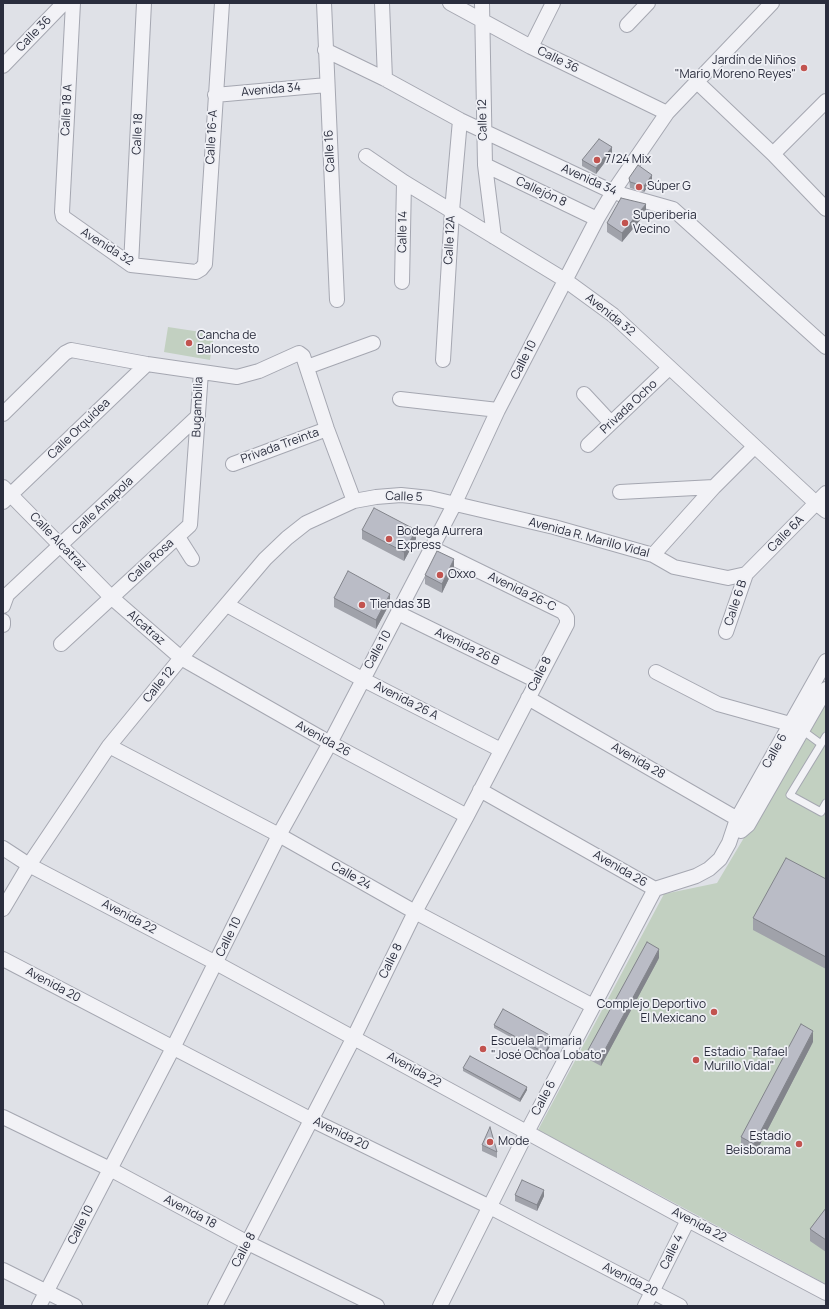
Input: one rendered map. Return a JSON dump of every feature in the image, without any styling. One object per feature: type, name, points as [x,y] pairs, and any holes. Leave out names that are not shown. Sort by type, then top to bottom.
[{"type":"street","name":"Calle 36","points":[[3,66],[64,3]]},
{"type":"street","name":"Calle 18 A","points":[[63,217],[62,212],[73,3]]},
{"type":"street","name":"Calle 18","points":[[131,265],[144,3]]},
{"type":"street","name":"Calle 16-A","points":[[201,269],[205,264],[222,3]]},
{"type":"street","name":"Calle 16","points":[[324,3],[337,300]]},
{"type":"street","points":[[382,3],[385,79]]},
{"type":"street","name":"Calle 36","points":[[450,3],[531,47],[667,113]]},
{"type":"street","name":"Calle 12","points":[[482,3],[484,165],[494,237]]},
{"type":"street","points":[[531,47],[553,3]]},
{"type":"street","points":[[627,25],[648,3]]},
{"type":"street","name":"Calle 10","points":[[39,1306],[173,1048],[279,835],[330,743],[362,679],[432,548],[454,505],[498,410],[597,219],[613,192],[667,113],[772,3]]},
{"type":"street","name":"Avenida 34","points":[[325,50],[385,79],[484,132],[613,192],[673,209],[826,347]]},
{"type":"street","points":[[696,81],[773,154],[826,209]]},
{"type":"street","name":"Avenida 34","points":[[215,95],[327,85]]},
{"type":"street","points":[[773,154],[826,102]]},
{"type":"street","name":"Calle 12A","points":[[444,360],[452,210],[460,120]]},
{"type":"street","name":"Avenida 32","points":[[366,156],[404,182],[565,280],[613,315],[754,447],[821,507]]},
{"type":"street","name":"Callejón 8","points":[[484,165],[597,219]]},
{"type":"street","name":"Calle 14","points":[[402,282],[404,182]]},
{"type":"street","name":"Avenida 32","points":[[63,217],[67,222],[131,265],[196,272],[201,269]]},
{"type":"street","points":[[306,367],[373,343]]},
{"type":"street","name":"Bugambilia","points":[[3,414],[65,353],[71,350],[201,372],[190,524]]},
{"type":"street","name":"Privada Treinta","points":[[201,372],[237,377],[259,371],[299,353],[303,356],[327,429],[354,501]]},
{"type":"street","name":"Calle Orquídea","points":[[6,495],[148,364]]},
{"type":"street","name":"Privada Ocho","points":[[588,445],[669,368]]},
{"type":"street","points":[[584,394],[611,423]]},
{"type":"street","points":[[400,399],[498,410]]},
{"type":"street","name":"Calle Amapola","points":[[5,600],[198,416]]},
{"type":"street","name":"Privada Treinta","points":[[233,464],[327,429]]},
{"type":"street","points":[[653,555],[714,487],[754,447]]},
{"type":"street","points":[[620,492],[714,487]]},
{"type":"street","name":"Calle 6A","points":[[746,574],[821,507],[826,493]]},
{"type":"street","name":"Calle Alcatraz","points":[[6,495],[62,545],[111,597]]},
{"type":"street","name":"Calle 5","points":[[354,501],[400,495],[430,498],[454,505]]},
{"type":"street","name":"Calle 12","points":[[3,909],[29,865],[109,746],[181,658],[266,559],[287,538],[306,523],[354,501]]},
{"type":"street","name":"Avenida R. Marillo Vidal","points":[[454,505],[554,527],[653,555],[674,567],[728,578],[746,574]]},
{"type":"street","name":"Calle Rosa","points":[[61,644],[178,537],[190,524]]},
{"type":"street","points":[[178,537],[192,559]]},
{"type":"street","name":"Avenida 26-C","points":[[432,548],[563,612],[567,618]]},
{"type":"street","name":"Calle 6 B","points":[[726,632],[746,574]]},
{"type":"street","name":"Alcatraz","points":[[111,597],[181,658]]},
{"type":"street","name":"Avenida 26 A","points":[[227,605],[362,679],[501,750]]},
{"type":"street","name":"Avenida 26 B","points":[[398,613],[537,681]]},
{"type":"street","name":"Calle 8","points":[[215,1306],[354,1037],[414,912],[467,816],[567,624],[567,618]]},
{"type":"street","name":"Avenida 26","points":[[181,658],[330,743],[467,816]]},
{"type":"street","name":"Calle 6","points":[[440,1306],[527,1132],[655,889],[683,881],[709,869],[720,859],[743,822],[796,727],[826,661]]},
{"type":"street","points":[[656,672],[718,704],[796,727]]},
{"type":"street","name":"Calle 6","points":[[796,727],[826,689]]},
{"type":"street","name":"Avenida 28","points":[[528,698],[743,822]]},
{"type":"street","name":"Calle 24","points":[[109,746],[279,835],[414,912],[593,1006]]},
{"type":"street","name":"Avenida 26","points":[[480,790],[655,889]]},
{"type":"street","name":"Avenida 22","points":[[3,848],[29,865],[216,963],[688,1220],[826,1292]]},
{"type":"street","name":"Avenida 20","points":[[3,959],[312,1120],[490,1207],[680,1306]]},
{"type":"street","name":"Avenida 18","points":[[3,1116],[110,1169],[248,1243],[377,1306]]},
{"type":"street","name":"Calle 4","points":[[645,1306],[688,1220]]},
{"type":"street","points":[[3,1270],[75,1306]]},
{"type":"lane","points":[[796,727],[821,744]]},
{"type":"lane","points":[[826,736],[790,795],[821,812],[826,803]]},
{"type":"green space","name":"Cancha de Baloncesto","points":[[168,327],[214,334],[210,360],[164,352]]},
{"type":"green space","name":"Complejo Deportivo El Mexicano","points":[[826,700],[826,1284],[538,1130],[664,894],[717,883]]},
{"type":"building","points":[[599,139],[612,147],[596,168],[582,160]]},
{"type":"building","points":[[638,165],[652,175],[644,186],[630,182],[629,178]]},
{"type":"building","points":[[621,198],[646,204],[622,233],[607,223]]},
{"type":"building","name":"Bodega Aurrera Express","points":[[374,508],[416,530],[404,552],[362,530]]},
{"type":"building","points":[[437,551],[454,559],[442,584],[425,575]]},
{"type":"building","name":"Tiendas 3B","points":[[348,571],[390,594],[376,620],[334,598]]},
{"type":"building","points":[[786,858],[826,879],[826,957],[753,918]]},
{"type":"building","points":[[647,942],[659,949],[601,1057],[588,1050]]},
{"type":"building","points":[[503,1009],[553,1037],[545,1053],[494,1025]]},
{"type":"building","points":[[801,1024],[813,1031],[754,1144],[741,1137]]},
{"type":"building","points":[[470,1056],[527,1087],[520,1099],[463,1068]]},
{"type":"building","points":[[490,1127],[497,1152],[482,1145]]},
{"type":"building","points":[[522,1180],[544,1190],[537,1205],[515,1195]]},
{"type":"building","points":[[826,1208],[826,1240],[810,1229]]},
{"type":"place","name":"Jardín de Niños \"Mario Moreno Reyes\"","points":[[804,68]]},
{"type":"place","name":"7/24 Mix","points":[[597,160]]},
{"type":"place","name":"Súper G","points":[[639,187]]},
{"type":"place","name":"Superiberia Vecino","points":[[625,223]]},
{"type":"place","name":"Cancha de Baloncesto","points":[[189,343]]},
{"type":"place","name":"Bodega Aurrera Express","points":[[389,539]]},
{"type":"place","name":"Oxxo","points":[[440,575]]},
{"type":"place","name":"Tiendas 3B","points":[[362,605]]},
{"type":"place","name":"Complejo Deportivo El Mexicano","points":[[714,1012]]},
{"type":"place","name":"Escuela Primaria \"José Ochoa Lobato\"","points":[[483,1049]]},
{"type":"place","name":"Estadio \"Rafael Murillo Vidal\"","points":[[696,1060]]},
{"type":"place","name":"Mode","points":[[490,1142]]},
{"type":"place","name":"Estadio Beisborama","points":[[799,1144]]}]
